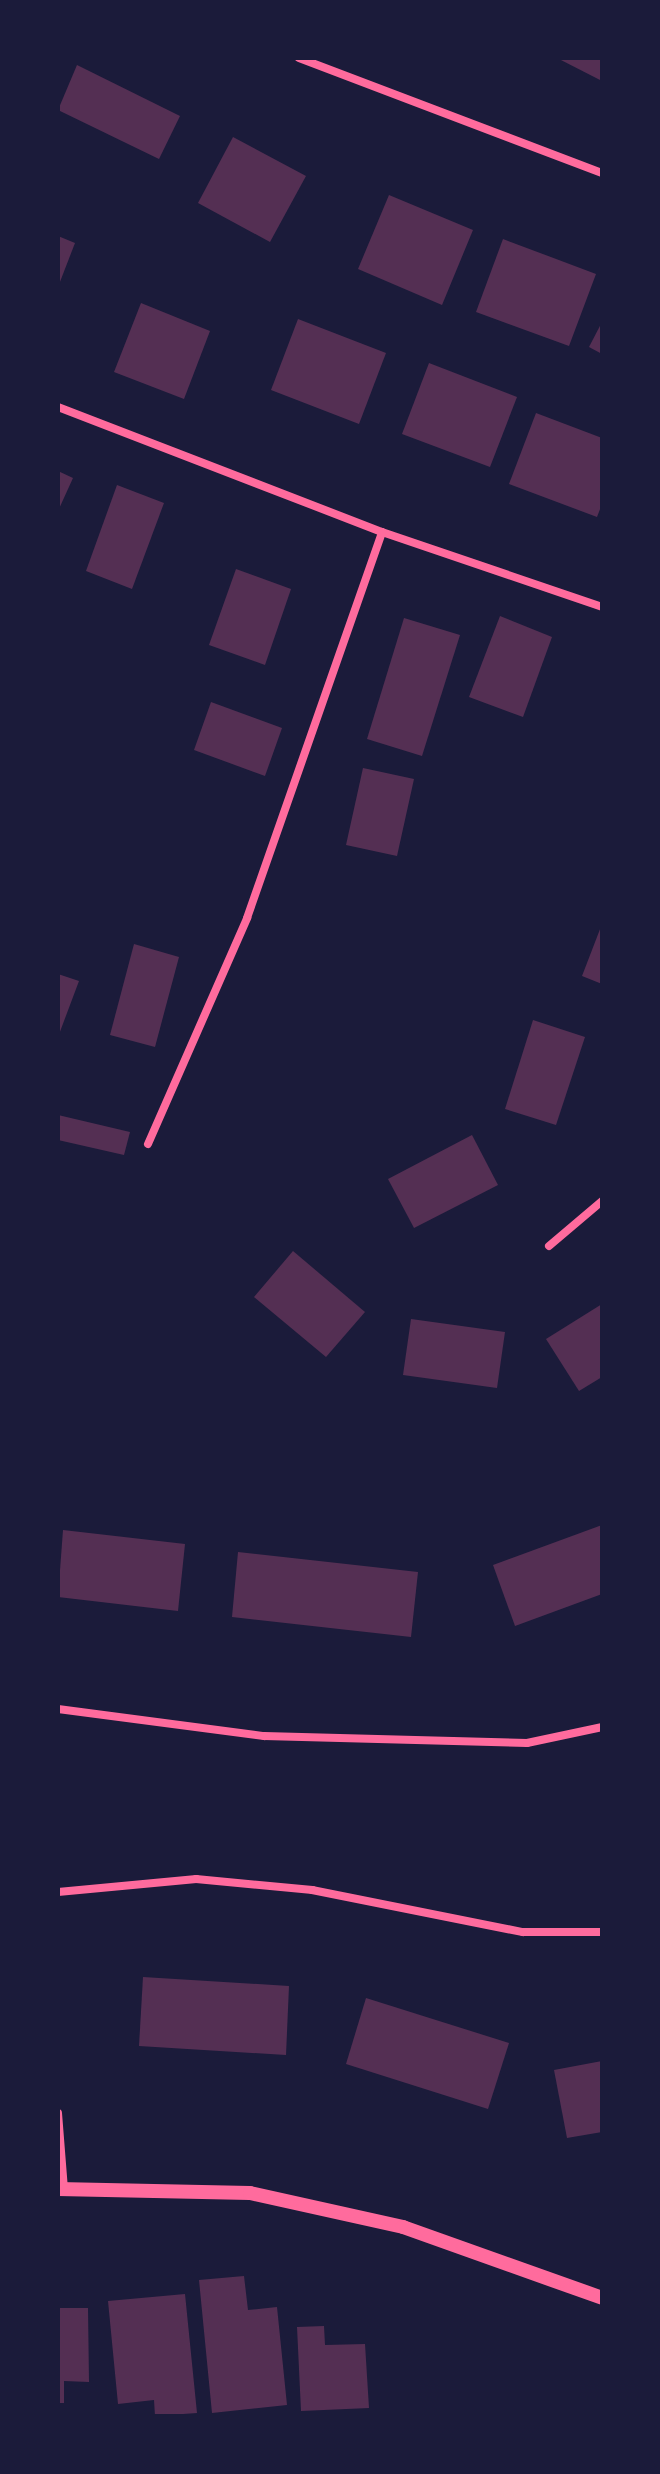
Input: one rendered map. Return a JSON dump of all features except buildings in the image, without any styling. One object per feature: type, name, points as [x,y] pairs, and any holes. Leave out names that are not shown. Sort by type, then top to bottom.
[{"type":"street","points":[[299,58],[602,173]]},
{"type":"street","points":[[58,407],[382,532],[602,607]]},
{"type":"street","points":[[148,1144],[247,918],[382,532]]},
{"type":"street","points":[[549,1246],[602,1201]]},
{"type":"street","points":[[58,1709],[264,1736],[527,1743],[602,1727]]},
{"type":"street","points":[[58,1892],[196,1879],[312,1890],[523,1932],[602,1932]]},
{"type":"street","points":[[58,2113],[61,2189],[250,2193],[403,2227],[602,2298]]}]
